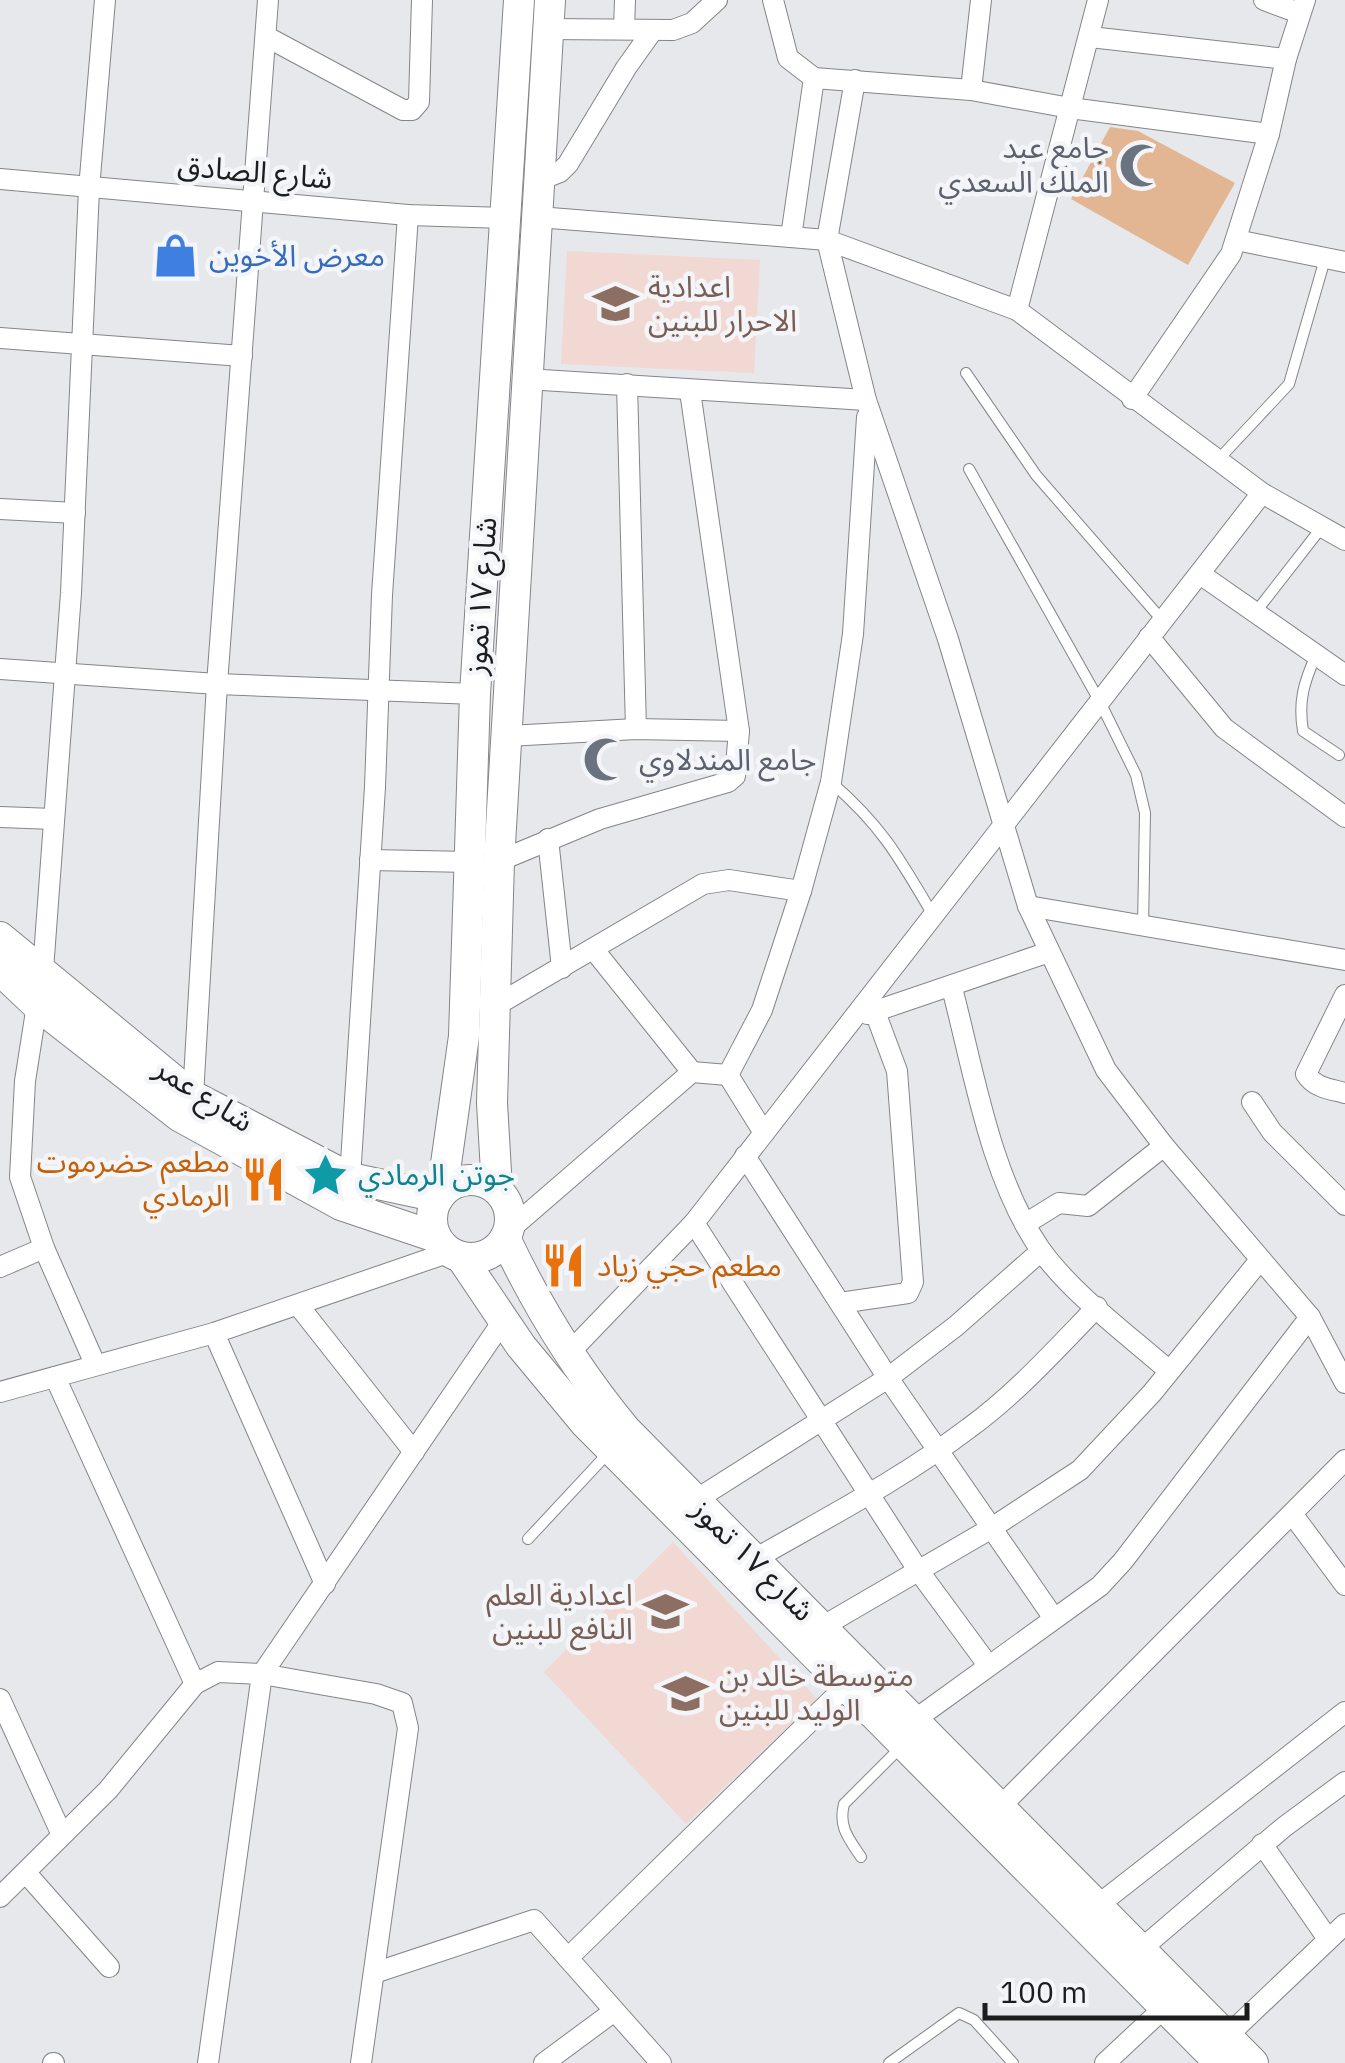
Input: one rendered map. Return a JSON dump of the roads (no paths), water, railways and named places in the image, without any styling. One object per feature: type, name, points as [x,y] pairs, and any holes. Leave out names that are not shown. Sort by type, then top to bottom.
[{"type":"main road","name":"شارع ١٧ تموز","points":[[497,1189],[492,1103],[495,1006],[475,694],[519,0]]},
{"type":"main road","name":"شارع ١٧ تموز","points":[[441,1194],[485,862],[506,736],[549,15]]},
{"type":"main road","name":"شارع عمر","points":[[0,936],[193,1096],[350,1178],[441,1194]]},
{"type":"main road","name":"شارع عمر","points":[[0,970],[38,1005],[179,1116],[211,1136],[341,1205],[449,1249]]},
{"type":"main road","points":[[463,1180],[487,1183],[497,1189],[509,1208],[507,1234],[491,1253],[471,1258],[449,1249],[433,1209],[441,1194],[463,1180]]},
{"type":"main road","name":"شارع ١٧ تموز","points":[[507,1234],[525,1280],[568,1354],[626,1430],[820,1628],[908,1732],[1165,2007],[1224,2050],[1252,2063]]},
{"type":"main road","name":"شارع ١٧ تموز","points":[[449,1249],[559,1394],[611,1450],[846,1686],[999,1808],[1140,1950],[1224,2050]]},
{"type":"street","points":[[43,970],[66,672],[89,188],[106,0]]},
{"type":"street","points":[[193,1096],[218,684],[268,0]]},
{"type":"street","points":[[267,37],[403,110],[412,110],[419,102],[422,0]]},
{"type":"street","points":[[624,29],[625,0]]},
{"type":"street","points":[[692,0],[692,23]]},
{"type":"street","points":[[549,15],[624,29],[673,30],[692,23],[717,0]]},
{"type":"street","points":[[773,0],[788,58],[814,78],[971,90],[1070,108],[1268,134]]},
{"type":"street","points":[[971,90],[981,0]]},
{"type":"street","points":[[1017,310],[1098,0]]},
{"type":"street","points":[[1132,399],[1231,254],[1236,240],[1302,6],[1264,0]]},
{"type":"street","points":[[540,180],[568,164],[626,68],[654,30]]},
{"type":"street","points":[[1090,37],[1286,58]]},
{"type":"street","points":[[791,237],[814,78]]},
{"type":"street","points":[[855,80],[827,240],[868,402],[948,639],[1028,906],[1106,1070],[1164,1146],[1310,1317],[1342,1370]]},
{"type":"street","name":"شارع الصادق","points":[[0,179],[408,215],[505,218]]},
{"type":"street","points":[[350,1178],[408,215]]},
{"type":"street","points":[[538,218],[827,240],[1017,310],[1262,494],[1345,540]]},
{"type":"street","points":[[1236,240],[1335,260]]},
{"type":"street","points":[[0,338],[242,356]]},
{"type":"street","points":[[526,379],[868,402]]},
{"type":"street","points":[[626,384],[636,729]]},
{"type":"street","points":[[370,860],[485,862],[600,819],[728,782],[736,776],[740,731],[690,391]]},
{"type":"street","points":[[728,1075],[762,1010],[802,891],[831,782],[853,634],[868,402]]},
{"type":"street","points":[[568,1354],[694,1223],[1262,494]]},
{"type":"street","points":[[0,509],[75,513]]},
{"type":"street","points":[[1200,574],[1345,675]]},
{"type":"street","points":[[1156,629],[1224,728],[1345,817]]},
{"type":"street","points":[[0,669],[218,684],[475,694]]},
{"type":"street","points":[[506,736],[636,729],[740,731]]},
{"type":"street","points":[[0,817],[54,820]]},
{"type":"street","points":[[548,839],[562,968]]},
{"type":"street","points":[[495,1006],[703,884],[728,880],[802,891]]},
{"type":"street","points":[[1028,906],[1345,960]]},
{"type":"street","points":[[594,950],[692,1072]]},
{"type":"street","points":[[853,1019],[1049,952]]},
{"type":"street","points":[[952,988],[1011,1200],[1042,1252],[1168,1370]]},
{"type":"street","points":[[1345,995],[1306,1074],[1323,1088],[1345,1092]]},
{"type":"street","points":[[38,1005],[10,1176],[95,1364]]},
{"type":"street","points":[[840,1303],[908,1293],[914,1282],[898,1071],[875,1012]]},
{"type":"street","points":[[507,1234],[692,1072],[728,1075]]},
{"type":"street","points":[[728,1075],[764,1133]]},
{"type":"street","points":[[1252,1102],[1272,1132],[1345,1205]]},
{"type":"street","points":[[1025,1224],[1059,1203],[1088,1206],[1164,1146]]},
{"type":"street","points":[[745,1156],[888,1378],[1053,1617]]},
{"type":"street","points":[[694,1223],[918,1570],[988,1665]]},
{"type":"street","points":[[0,1267],[44,1248]]},
{"type":"street","points":[[0,1392],[214,1333],[449,1249]]},
{"type":"street","points":[[694,1501],[888,1378],[1042,1252]]},
{"type":"street","points":[[820,1628],[1080,1470],[1152,1393],[1260,1260]]},
{"type":"street","points":[[298,1305],[414,1452]]},
{"type":"street","points":[[753,1560],[868,1494],[972,1426],[1097,1307]]},
{"type":"street","points":[[908,1732],[988,1665],[1100,1586],[1123,1562],[1310,1317]]},
{"type":"street","points":[[209,2063],[262,1674],[503,1321]]},
{"type":"street","points":[[214,1333],[324,1584]]},
{"type":"street","points":[[55,1377],[196,1684]]},
{"type":"street","points":[[999,1808],[1345,1460]]},
{"type":"street","points":[[1293,1515],[1345,1585]]},
{"type":"street","points":[[0,1896],[108,1790],[196,1684],[218,1672],[262,1674],[376,1694],[402,1703],[408,1728],[361,2063]]},
{"type":"street","points":[[568,1958],[846,1686]]},
{"type":"street","points":[[0,1700],[62,1835]]},
{"type":"street","points":[[1097,1906],[1345,1712]]},
{"type":"street","points":[[1140,1950],[1262,1844],[1345,1782]]},
{"type":"street","points":[[1262,1844],[1328,1939]]},
{"type":"street","points":[[26,1873],[109,1967]]},
{"type":"street","points":[[374,1973],[534,1920],[661,2063]]},
{"type":"street","points":[[1224,2050],[1345,1924]]},
{"type":"street","points":[[1106,2063],[1165,2007]]},
{"type":"street","points":[[544,2063],[613,2012]]},
{"type":"lane","points":[[1218,461],[1289,384],[1335,260]]},
{"type":"lane","points":[[966,373],[1036,475],[1156,629]]},
{"type":"lane","points":[[968,469],[1100,702],[1136,776],[1146,834],[1144,927]]},
{"type":"lane","points":[[1255,613],[1322,527]]},
{"type":"lane","points":[[1316,655],[1304,682],[1300,708],[1303,730],[1339,755]]},
{"type":"lane","points":[[831,782],[866,812],[892,844],[934,916]]},
{"type":"lane","points":[[528,1538],[611,1450]]},
{"type":"lane","points":[[861,1857],[843,1830],[840,1817],[844,1804],[908,1732]]},
{"type":"lane","points":[[889,2063],[959,2013],[974,2020],[1013,2063]]},
{"type":"place","name":"جامع عبد الملك السعدي","points":[[1142,165]]},
{"type":"place","name":"معرض الأخوين","points":[[176,256]]},
{"type":"place","name":"اعدادية الاحرار للبنين","points":[[615,304]]},
{"type":"place","name":"جامع المندلاوي","points":[[606,760]]},
{"type":"place","name":"جوتن الرمادي","points":[[325,1175]]},
{"type":"place","name":"مطعم حضرموت الرمادي","points":[[263,1179]]},
{"type":"place","name":"مطعم حجي زياد","points":[[564,1266]]},
{"type":"place","name":"اعدادية العلم النافع للبنين","points":[[666,1612]]},
{"type":"place","name":"متوسطة خالد بن الوليد للبنين","points":[[686,1693]]}]
